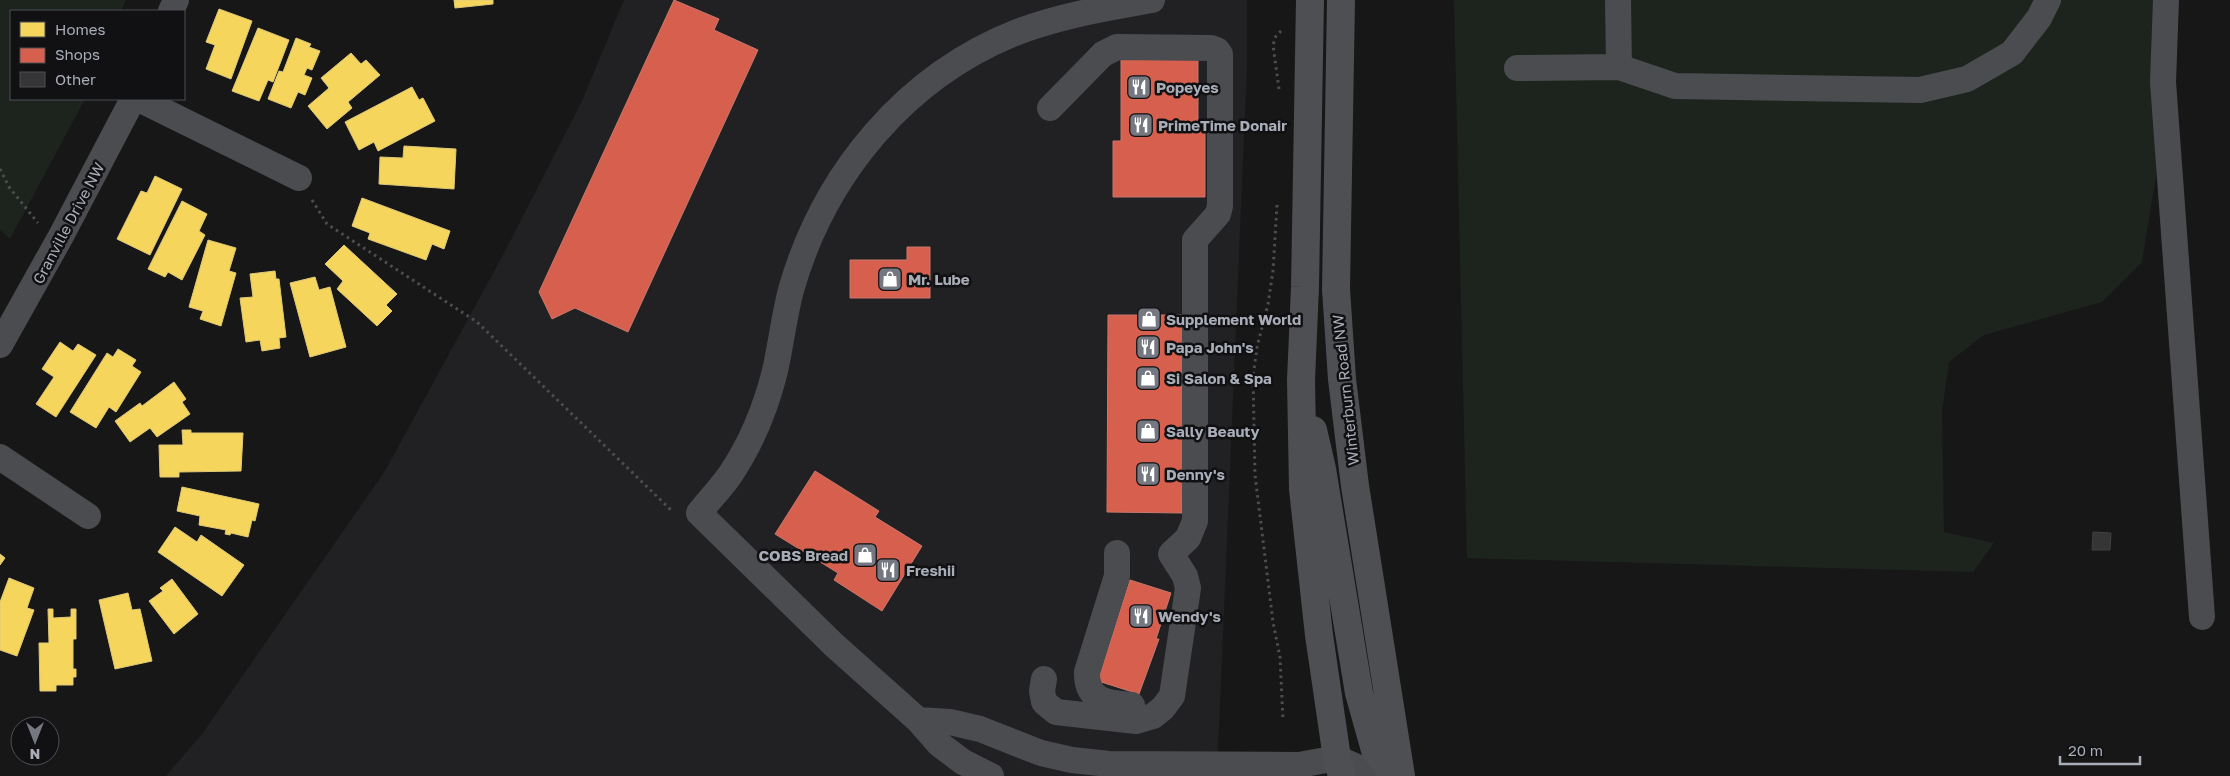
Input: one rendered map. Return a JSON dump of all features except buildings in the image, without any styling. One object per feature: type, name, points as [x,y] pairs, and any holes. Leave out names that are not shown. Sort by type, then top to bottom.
[{"type":"main road","points":[[1310,0],[1305,287],[1300,380],[1303,489],[1320,634],[1340,767]]},
{"type":"main road","name":"Winterburn Road NW","points":[[1340,0],[1336,289],[1342,379],[1355,486],[1401,776]]},
{"type":"main road","points":[[1300,380],[1322,469],[1359,693],[1375,750],[1394,776]]},
{"type":"street","points":[[991,776],[963,762],[939,744],[918,720],[834,645],[699,512],[730,475],[759,421],[775,371],[791,290],[805,246],[815,224],[844,173],[878,129],[920,89],[982,48],[1053,20],[1089,11],[1152,0]]},
{"type":"street","points":[[1618,0],[1619,67]]},
{"type":"street","points":[[1517,68],[1619,67],[1675,86],[1920,90],[1967,79],[2012,53],[2039,18],[2048,0]]},
{"type":"street","points":[[2166,0],[2163,82],[2202,617]]},
{"type":"street","points":[[1044,679],[1042,691],[1044,702],[1056,712],[1136,721],[1154,716],[1172,696],[1188,588],[1185,576],[1171,554],[1188,538],[1195,521],[1195,240],[1218,214],[1220,206],[1220,54],[1211,48],[1117,47],[1103,54],[1050,108]]},
{"type":"street","name":"Granville Drive NW","points":[[0,345],[132,100]]},
{"type":"street","points":[[141,100],[299,178]]},
{"type":"street","points":[[0,457],[88,516]]},
{"type":"street","points":[[1117,553],[1117,576],[1087,672],[1087,683],[1096,696],[1108,703],[1134,706],[1143,704],[1156,695],[1160,666],[1171,630],[1185,612]]},
{"type":"street","points":[[918,720],[950,722],[980,729],[1041,752],[1072,760],[1109,764],[1340,767],[1377,776]]},
{"type":"path","points":[[1279,95],[1273,46],[1276,36],[1285,28]]},
{"type":"path","points":[[0,169],[10,187],[55,246]]},
{"type":"path","points":[[299,178],[327,224],[477,322],[679,518]]},
{"type":"path","points":[[1277,200],[1273,271],[1268,304],[1257,347],[1253,377],[1255,475],[1273,622],[1280,657],[1283,720]]},
{"type":"shaded area","points":[[0,0],[126,0],[121,10],[10,10],[10,100],[84,100],[10,239],[0,229]]},
{"type":"shaded area","points":[[624,0],[1247,0],[1247,66],[1217,776],[166,776],[202,734],[385,471],[503,255],[581,103]]},
{"type":"shaded area","points":[[1454,0],[2153,0],[2161,60],[2159,158],[2142,262],[2102,302],[1984,335],[1949,362],[1942,412],[1944,532],[1994,543],[1973,572],[1467,558]]},
{"type":"place","name":"Popeyes","points":[[1139,87]]},
{"type":"place","name":"PrimeTime Donair","points":[[1141,125]]},
{"type":"place","name":"Mr. Lube","points":[[890,279]]},
{"type":"place","name":"Supplement World","points":[[1149,319]]},
{"type":"place","name":"Papa John's","points":[[1148,347]]},
{"type":"place","name":"Si Salon & Spa","points":[[1148,378]]},
{"type":"place","name":"Sally Beauty","points":[[1148,431]]},
{"type":"place","name":"Denny's","points":[[1148,474]]},
{"type":"place","name":"COBS Bread","points":[[865,555]]},
{"type":"place","name":"Freshii","points":[[888,570]]},
{"type":"place","name":"Wendy's","points":[[1141,616]]}]
